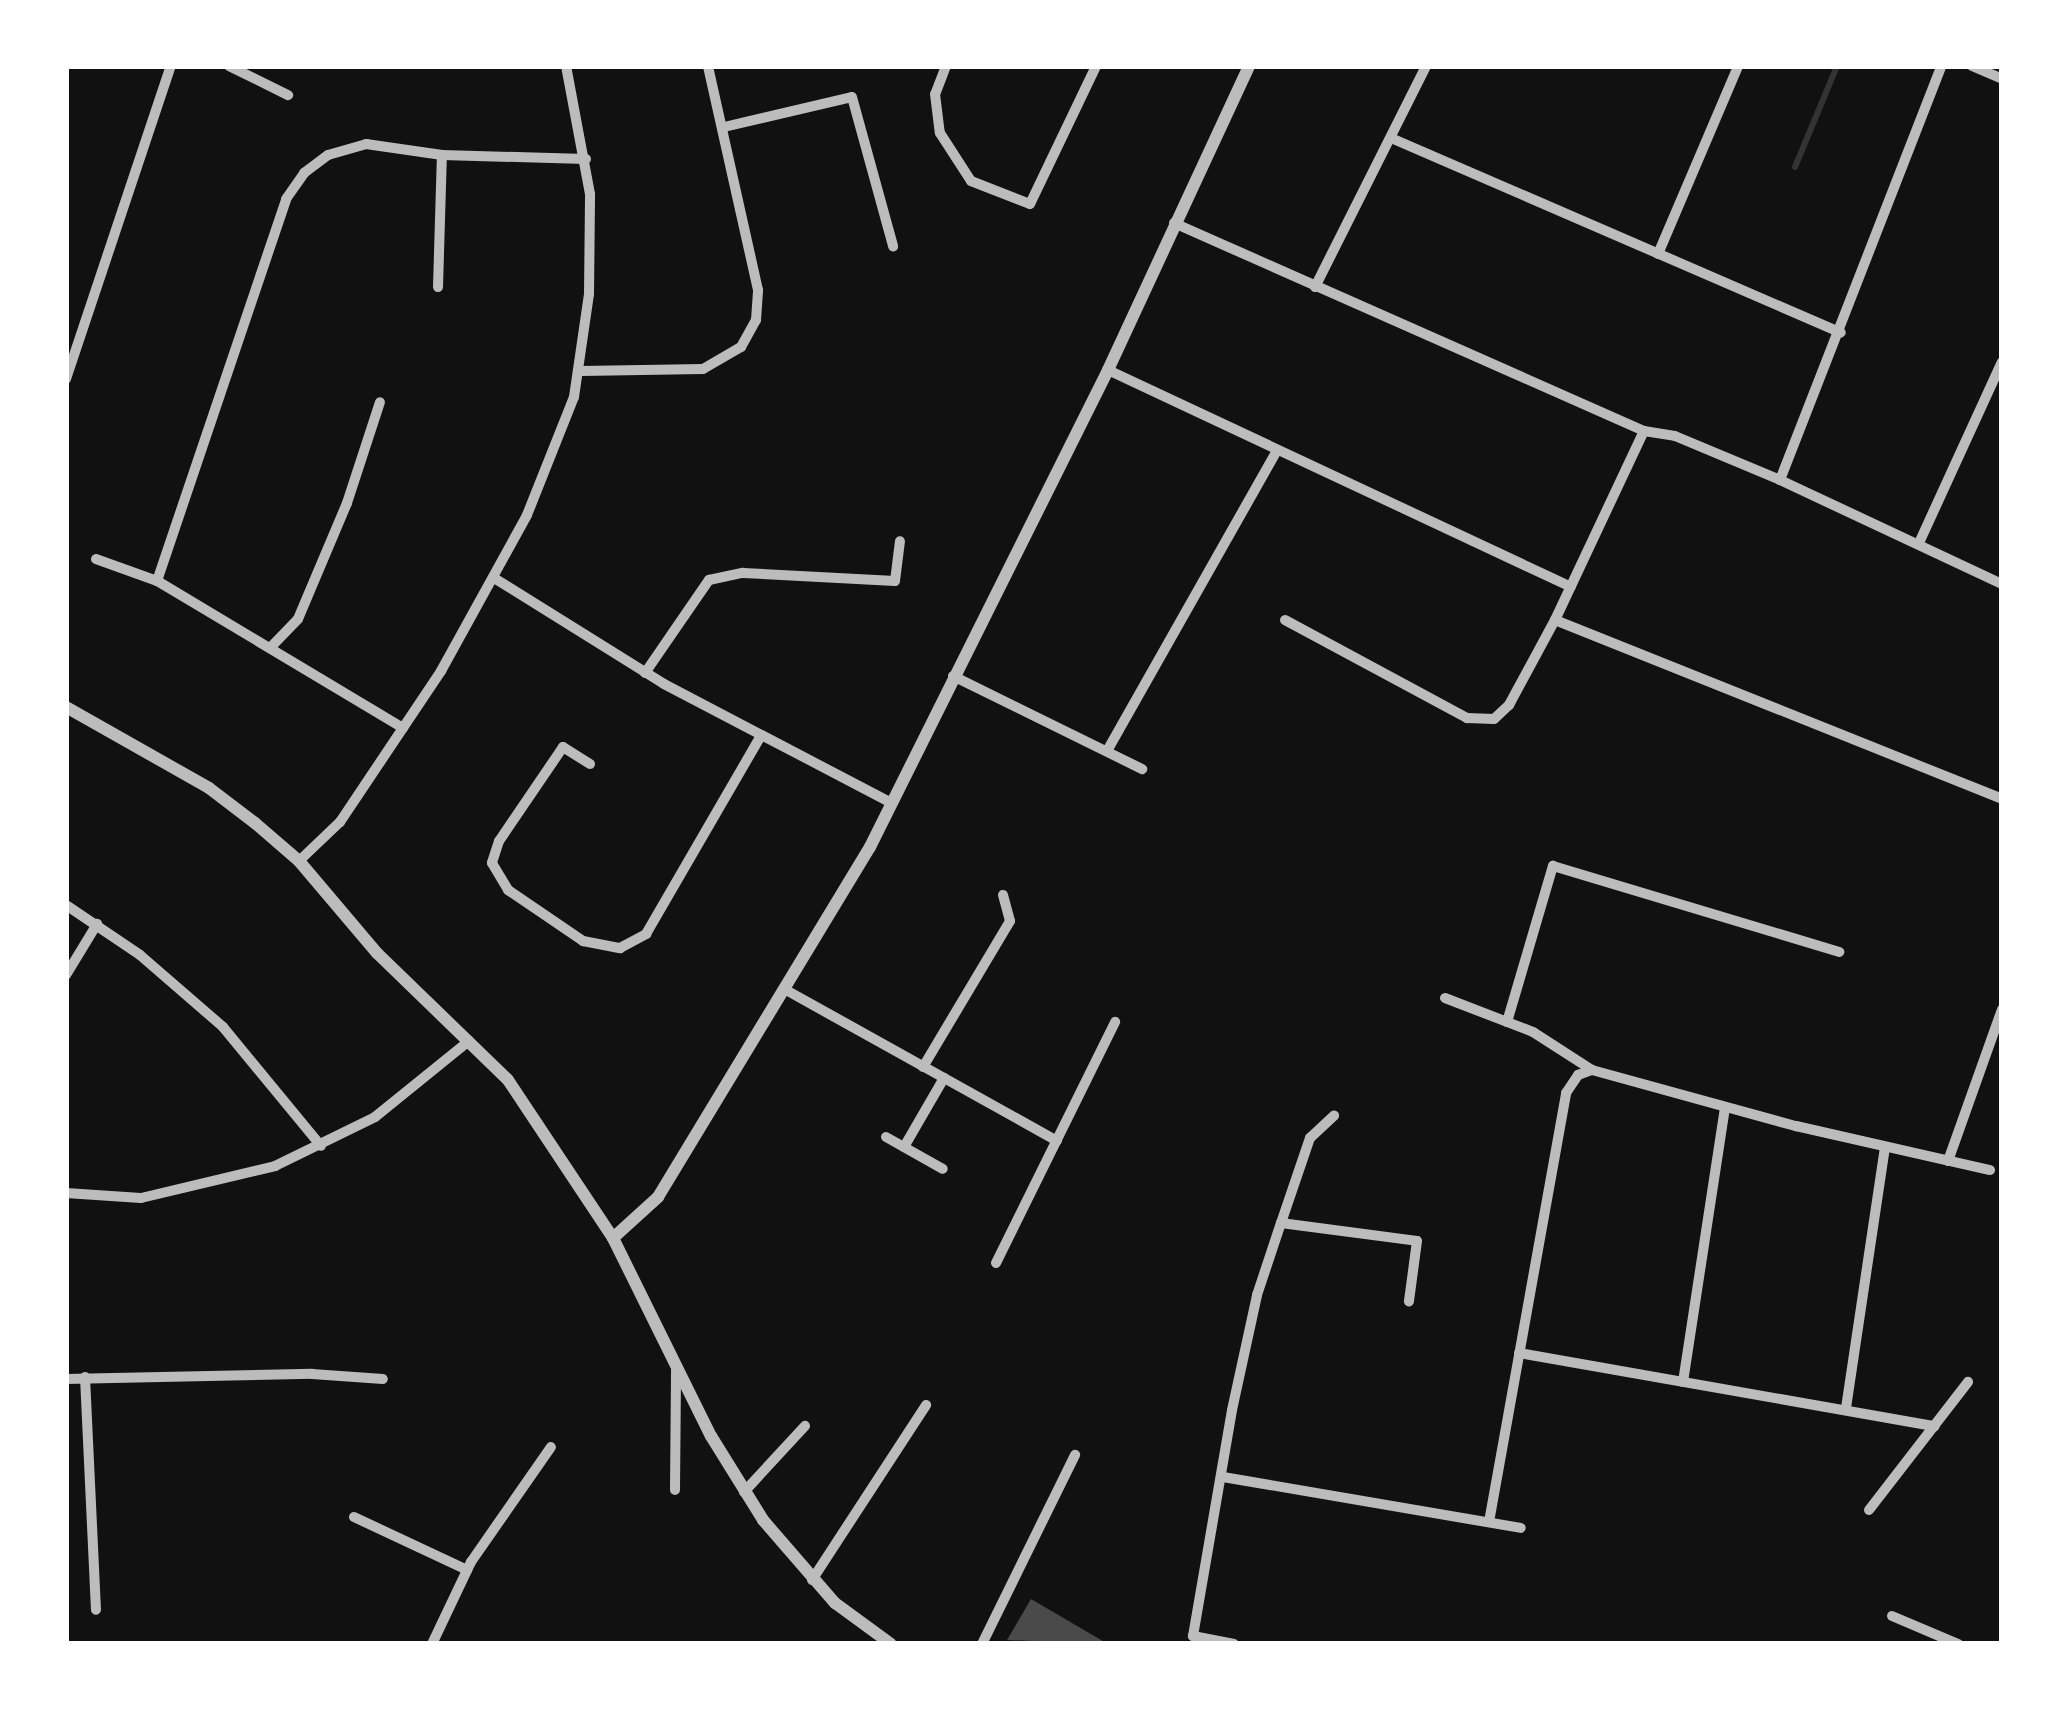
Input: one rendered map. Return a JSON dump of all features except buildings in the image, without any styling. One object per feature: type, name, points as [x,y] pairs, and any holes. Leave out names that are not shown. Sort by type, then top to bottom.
[{"type":"street","points":[[66,379],[171,66]]},
{"type":"street","points":[[230,66],[288,95]]},
{"type":"street","points":[[298,861],[340,822],[494,578],[543,481],[581,371],[590,252],[586,159],[566,66]]},
{"type":"street","points":[[581,371],[703,369],[730,357],[749,334],[758,290],[708,66]]},
{"type":"street","points":[[946,66],[935,94],[940,134],[970,181],[1030,204],[1096,66]]},
{"type":"street","points":[[613,1238],[658,1198],[870,847],[888,801],[1108,370],[1250,66]]},
{"type":"street","points":[[1315,287],[1426,66]]},
{"type":"street","points":[[1658,254],[1738,66]]},
{"type":"street","points":[[1780,480],[1941,66]]},
{"type":"street","points":[[1972,66],[2002,79]]},
{"type":"street","points":[[724,127],[852,97],[893,246]]},
{"type":"street","points":[[1391,138],[1841,333]]},
{"type":"street","points":[[157,581],[294,184],[314,164],[353,146],[586,159]]},
{"type":"street","points":[[438,287],[442,154]]},
{"type":"street","points":[[1174,223],[1644,430],[1675,436],[1780,480],[2002,584]]},
{"type":"street","points":[[1919,543],[1998,381],[2002,362]]},
{"type":"street","points":[[1108,370],[1571,587]]},
{"type":"street","points":[[270,649],[298,619],[347,503],[380,402]]},
{"type":"street","points":[[1285,620],[1477,720],[1493,719],[1510,705],[1555,620],[1644,430]]},
{"type":"street","points":[[1107,751],[1276,450]]},
{"type":"street","points":[[645,673],[701,586],[718,576],[895,581],[900,541]]},
{"type":"street","points":[[96,559],[157,581],[403,728]]},
{"type":"street","points":[[494,578],[645,673],[888,801]]},
{"type":"street","points":[[1555,620],[2002,799]]},
{"type":"street","points":[[953,676],[1142,769]]},
{"type":"street","points":[[66,707],[209,788],[298,861],[377,953],[531,1108],[613,1238],[744,1492],[812,1580],[891,1644]]},
{"type":"street","points":[[590,764],[563,747],[499,841],[492,863],[501,884],[568,930],[592,945],[620,948],[646,934],[761,736]]},
{"type":"street","points":[[1507,1022],[1553,866],[1839,952]]},
{"type":"street","points":[[923,1067],[1010,921],[1003,895]]},
{"type":"street","points":[[66,905],[97,924],[223,1027],[321,1146]]},
{"type":"street","points":[[66,975],[97,924]]},
{"type":"street","points":[[786,990],[1057,1141]]},
{"type":"street","points":[[1445,998],[1552,1043],[1592,1070],[1990,1170]]},
{"type":"street","points":[[1948,1161],[2002,1009]]},
{"type":"street","points":[[996,1263],[1114,1022]]},
{"type":"street","points":[[66,1193],[115,1198],[186,1191],[235,1180],[321,1146],[375,1117],[470,1042]]},
{"type":"street","points":[[1489,1522],[1566,1093],[1578,1075],[1592,1070]]},
{"type":"street","points":[[904,1147],[944,1078]]},
{"type":"street","points":[[1683,1382],[1725,1107]]},
{"type":"street","points":[[1234,1644],[1193,1636],[1244,1352],[1310,1138],[1334,1116]]},
{"type":"street","points":[[886,1137],[943,1169]]},
{"type":"street","points":[[1846,1408],[1885,1147]]},
{"type":"street","points":[[1281,1223],[1417,1241],[1408,1301]]},
{"type":"street","points":[[1520,1353],[1935,1426]]},
{"type":"street","points":[[675,1490],[676,1365]]},
{"type":"street","points":[[66,1378],[312,1374],[383,1379]]},
{"type":"street","points":[[85,1377],[96,1610]]},
{"type":"street","points":[[1869,1510],[1968,1382]]},
{"type":"street","points":[[812,1580],[926,1405]]},
{"type":"street","points":[[744,1492],[806,1426]]},
{"type":"street","points":[[432,1644],[467,1570],[551,1447]]},
{"type":"street","points":[[982,1644],[1075,1455]]},
{"type":"street","points":[[1223,1477],[1521,1528]]},
{"type":"street","points":[[354,1517],[467,1570]]},
{"type":"street","points":[[1892,1616],[1958,1644]]},
{"type":"waterway","points":[[1795,167],[1837,66]]}]
